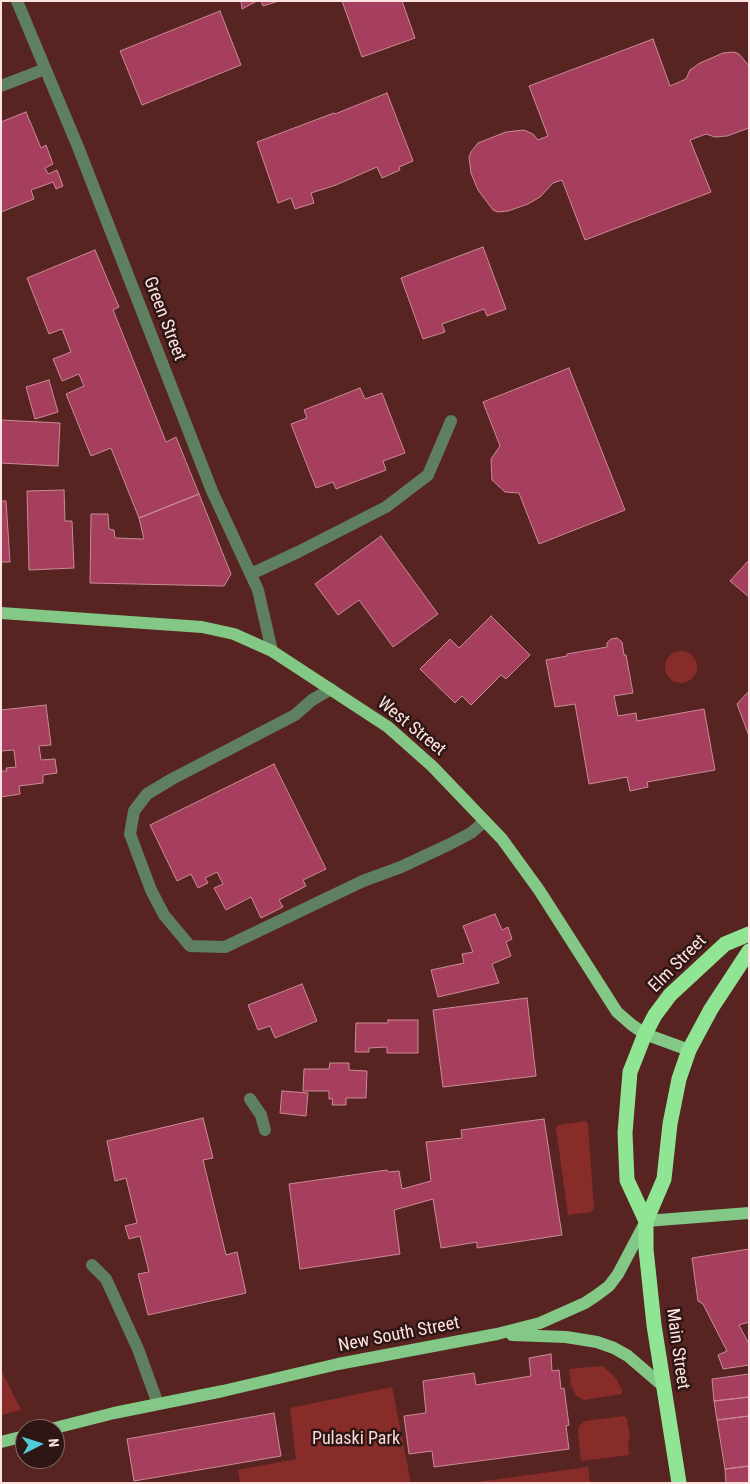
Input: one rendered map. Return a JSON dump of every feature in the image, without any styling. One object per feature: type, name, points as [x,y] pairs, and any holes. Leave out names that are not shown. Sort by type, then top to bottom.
[{"type":"highway","name":"Elm Street","points":[[646,1034],[670,994],[688,976],[725,944],[749,934]]},
{"type":"highway","points":[[689,1050],[749,950]]},
{"type":"highway","name":"Main Street","points":[[646,1034],[630,1072],[625,1133],[627,1180],[646,1221]]},
{"type":"highway","name":"Main Street","points":[[679,1483],[654,1325],[646,1249],[646,1221],[664,1179],[670,1124],[679,1079],[689,1050]]},
{"type":"main road","name":"West Street","points":[[1,613],[202,627],[234,634],[272,651],[388,727],[432,766],[502,839],[539,890],[617,1012],[646,1034],[689,1050]]},
{"type":"main road","points":[[646,1221],[749,1214]]},
{"type":"main road","name":"New South Street","points":[[65,1425],[338,1364],[497,1334],[540,1323],[569,1311],[609,1286],[618,1274],[646,1221]]},
{"type":"main road","points":[[497,1334],[566,1337],[597,1342],[614,1348],[628,1356],[663,1386]]},
{"type":"main road","points":[[1,1442],[15,1438]]},
{"type":"street","name":"Green Street","points":[[17,1],[120,253],[212,491],[258,590],[272,651]]},
{"type":"street","points":[[1,86],[45,69]]},
{"type":"street","points":[[251,574],[386,507],[428,475],[451,421]]},
{"type":"street","points":[[331,689],[312,700],[295,715],[147,794],[134,811],[130,834],[151,890],[164,915],[190,946],[225,947],[362,881],[401,867],[455,841],[471,833],[485,821]]},
{"type":"street","points":[[250,1098],[261,1115],[265,1130]]},
{"type":"street","points":[[92,1265],[106,1279],[138,1349],[158,1404]]},
{"type":"green space","points":[[681,651],[687,652],[692,656],[696,661],[696,673],[692,678],[687,682],[681,683],[675,682],[670,678],[666,673],[665,667],[666,661],[670,656],[675,652]]},
{"type":"green space","points":[[586,1121],[588,1124],[594,1209],[591,1212],[568,1215],[556,1128],[558,1125]]},
{"type":"green space","points":[[602,1366],[616,1378],[622,1394],[584,1400],[576,1396],[571,1385],[569,1369]]},
{"type":"green space","points":[[1,1370],[21,1410],[1,1415]]},
{"type":"green space","name":"Pulaski Park","points":[[392,1387],[411,1483],[240,1483],[238,1470],[296,1459],[290,1408]]},
{"type":"green space","points":[[624,1416],[627,1419],[630,1439],[628,1440],[629,1455],[581,1461],[578,1431],[580,1425],[585,1421]]},
{"type":"green space","points":[[588,1467],[590,1483],[469,1483]]},
{"type":"building","points":[[241,1],[257,1],[242,9]]},
{"type":"building","points":[[261,1],[279,1],[263,6]]},
{"type":"building","points":[[342,1],[402,1],[415,38],[362,57]]},
{"type":"building","points":[[220,11],[241,65],[142,105],[120,51]]},
{"type":"building","points":[[653,39],[670,86],[686,79],[690,70],[700,63],[723,53],[734,52],[739,54],[749,66],[749,128],[727,136],[715,137],[706,134],[690,140],[711,192],[585,240],[562,180],[553,183],[540,197],[528,204],[508,211],[498,212],[493,210],[478,190],[471,173],[469,157],[478,143],[506,132],[524,130],[533,134],[538,140],[548,136],[529,86]]},
{"type":"building","points":[[387,93],[413,161],[399,167],[400,170],[382,178],[377,167],[336,185],[311,193],[314,203],[295,209],[291,198],[278,203],[257,142]]},
{"type":"building","points":[[26,112],[41,148],[46,145],[53,164],[45,168],[48,174],[57,170],[63,186],[56,189],[53,182],[31,190],[34,199],[1,212],[1,122]]},
{"type":"building","points":[[483,247],[506,309],[487,316],[484,309],[442,324],[445,332],[423,339],[401,278]]},
{"type":"building","points":[[95,250],[119,307],[113,310],[166,442],[176,437],[199,494],[139,518],[111,448],[91,456],[66,394],[84,386],[79,374],[62,381],[53,359],[71,352],[62,329],[49,334],[27,278]]},
{"type":"building","points":[[569,368],[625,510],[539,544],[519,493],[505,492],[492,480],[491,459],[500,446],[483,402]]},
{"type":"building","points":[[49,380],[58,412],[35,419],[26,387]]},
{"type":"building","points":[[360,388],[365,399],[382,393],[405,453],[383,461],[386,470],[336,489],[333,482],[316,488],[291,424],[307,418],[304,410]]},
{"type":"building","points":[[1,420],[60,423],[58,466],[1,463]]},
{"type":"building","points":[[64,490],[65,521],[72,521],[74,568],[29,570],[27,491]]},
{"type":"building","points":[[199,494],[231,574],[224,586],[90,583],[91,514],[108,514],[109,529],[114,530],[115,538],[144,539],[139,518]]},
{"type":"building","points":[[1,501],[6,501],[10,562],[1,562]]},
{"type":"building","points":[[381,536],[438,614],[393,647],[359,600],[338,615],[315,584]]},
{"type":"building","points":[[749,560],[749,597],[730,581]]},
{"type":"building","points":[[491,616],[530,655],[506,679],[501,675],[471,705],[462,696],[455,703],[420,669],[450,639],[459,648]]},
{"type":"building","points":[[617,638],[622,642],[624,655],[626,655],[633,693],[614,696],[618,716],[636,713],[637,721],[704,709],[715,770],[647,782],[648,787],[630,791],[627,777],[589,784],[575,704],[555,707],[546,660],[607,647],[607,643],[611,639]]},
{"type":"building","points":[[749,691],[749,736],[737,704]]},
{"type":"building","points":[[46,705],[51,745],[39,746],[41,760],[55,759],[57,773],[43,775],[43,783],[19,786],[20,794],[1,797],[1,771],[7,771],[6,768],[16,767],[14,750],[1,751],[1,710]]},
{"type":"building","points":[[274,764],[326,869],[303,880],[306,886],[279,900],[283,907],[261,918],[251,897],[226,910],[214,888],[223,884],[217,872],[205,878],[208,883],[198,888],[191,874],[177,881],[150,825]]},
{"type":"building","points":[[495,914],[502,930],[508,927],[512,939],[506,942],[511,956],[492,964],[499,983],[438,997],[431,970],[464,963],[462,954],[473,952],[463,926]]},
{"type":"building","points":[[302,984],[317,1021],[275,1038],[270,1026],[258,1030],[248,1005]]},
{"type":"building","points":[[527,998],[536,1076],[443,1087],[433,1010]]},
{"type":"building","points":[[388,1020],[418,1020],[418,1053],[387,1053],[387,1047],[369,1048],[369,1052],[355,1052],[356,1023],[388,1023]]},
{"type":"building","points":[[330,1063],[349,1063],[349,1070],[367,1071],[366,1098],[346,1098],[346,1105],[332,1105],[333,1099],[329,1099],[329,1091],[303,1091],[304,1069],[329,1069]]},
{"type":"building","points":[[282,1091],[308,1093],[306,1116],[280,1113]]},
{"type":"building","points":[[203,1118],[213,1158],[203,1160],[226,1255],[237,1252],[246,1293],[148,1315],[138,1274],[149,1272],[140,1236],[129,1239],[125,1226],[137,1223],[126,1178],[115,1181],[107,1141]]},
{"type":"building","points":[[544,1119],[562,1235],[477,1248],[477,1242],[441,1248],[433,1199],[394,1210],[400,1254],[300,1269],[289,1184],[387,1170],[388,1172],[399,1171],[402,1189],[431,1181],[426,1142],[462,1138],[461,1130]]},
{"type":"building","points":[[749,1249],[749,1322],[739,1325],[749,1344],[749,1365],[723,1369],[718,1355],[727,1351],[703,1304],[698,1301],[692,1258]]},
{"type":"building","points":[[551,1354],[552,1371],[559,1370],[561,1389],[564,1388],[569,1425],[566,1426],[569,1449],[434,1467],[432,1451],[409,1454],[404,1416],[426,1413],[423,1381],[474,1373],[476,1385],[531,1376],[529,1358]]},
{"type":"building","points":[[749,1374],[749,1397],[714,1401],[712,1379]]},
{"type":"building","points":[[749,1397],[749,1416],[717,1420],[714,1401]]},
{"type":"building","points":[[274,1413],[281,1456],[134,1481],[127,1439]]},
{"type":"building","points":[[749,1416],[749,1466],[725,1469],[717,1420]]},
{"type":"building","points":[[749,1466],[749,1483],[726,1483],[725,1469]]}]
